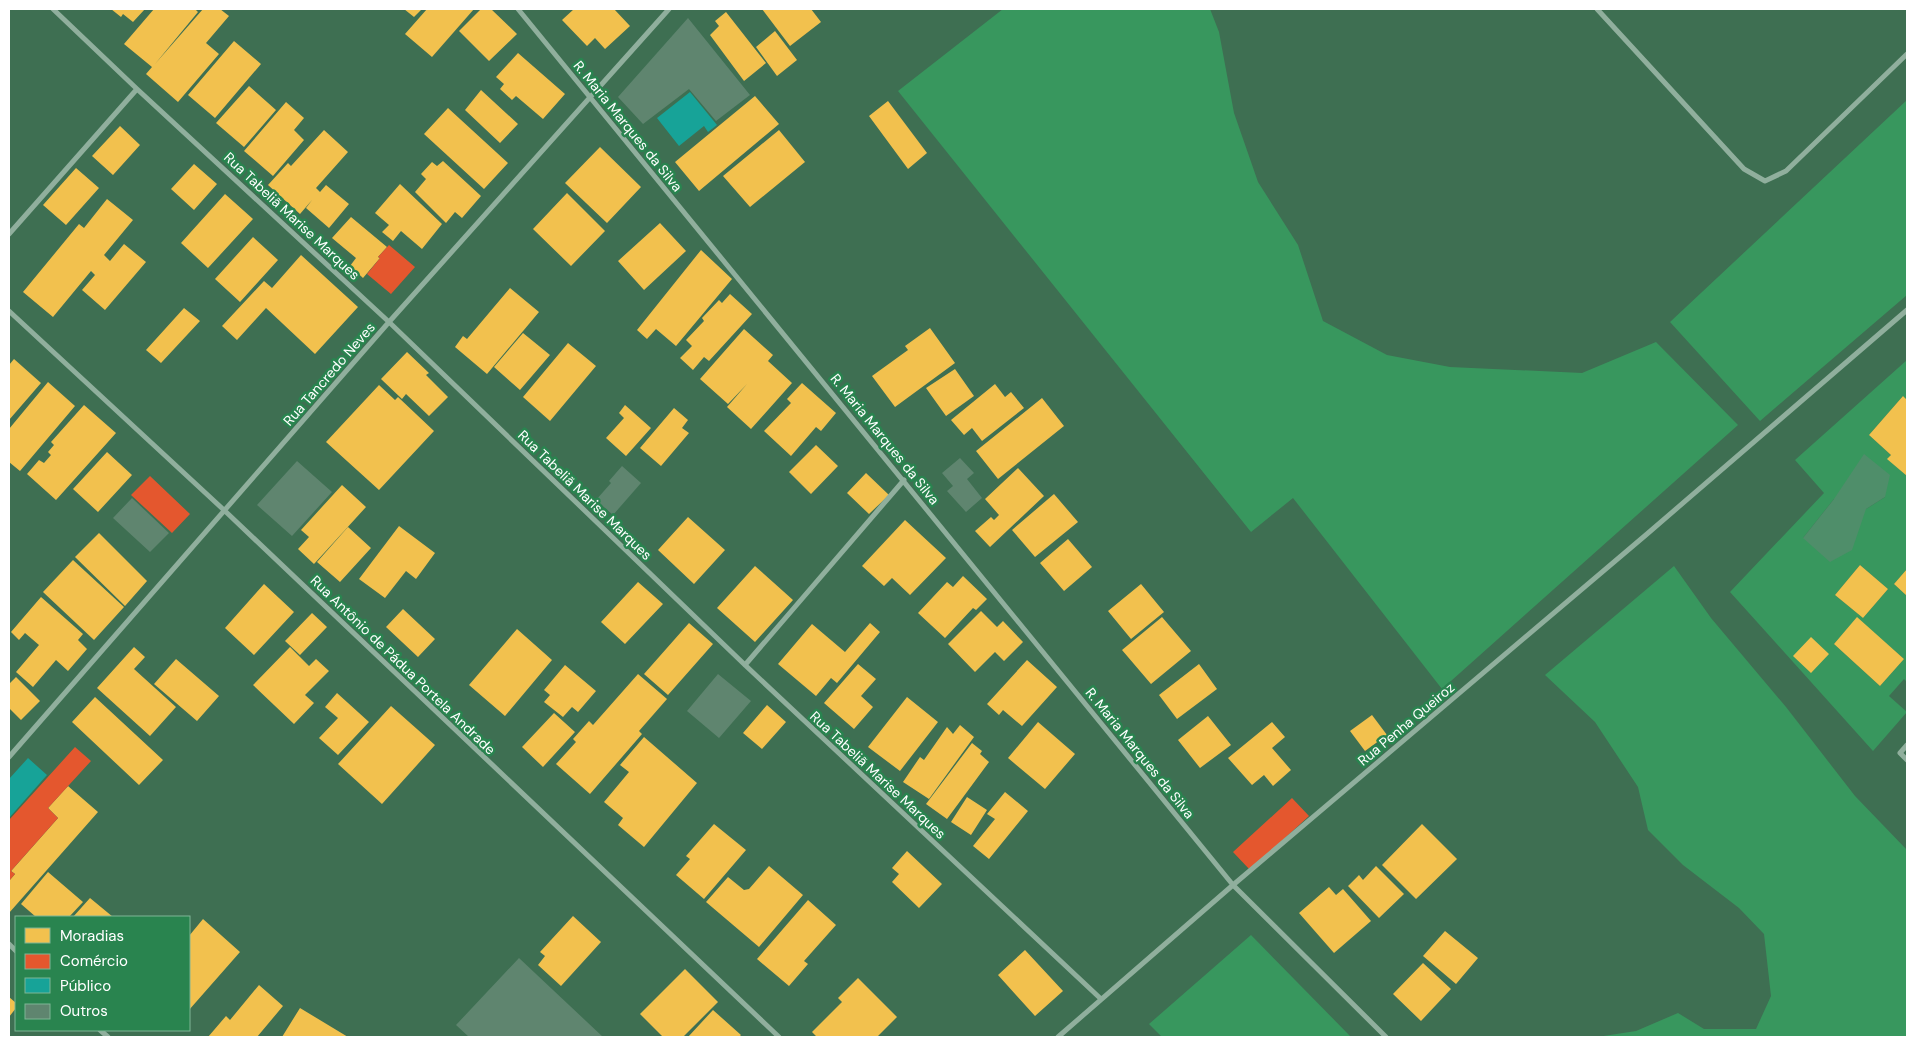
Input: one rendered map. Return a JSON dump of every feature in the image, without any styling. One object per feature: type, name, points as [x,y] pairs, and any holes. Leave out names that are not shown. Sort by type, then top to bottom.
[{"type":"street","name":"Rua Tabeliã Marise Marques","points":[[53,9],[389,322],[745,665],[1101,999]]},
{"type":"street","name":"R. Maria Marques da Silva","points":[[518,9],[1233,885],[1386,1037]]},
{"type":"street","name":"Rua Tancredo Neves","points":[[9,757],[389,322],[669,9]]},
{"type":"street","points":[[1597,9],[1744,169],[1765,182],[1786,172],[1907,54]]},
{"type":"street","points":[[9,234],[137,89]]},
{"type":"street","name":"Rua Penha Queiroz","points":[[1058,1037],[1233,885],[1907,310]]},
{"type":"street","name":"Rua Antônio de Pádua Portela Andrade","points":[[9,311],[225,511],[779,1037]]},
{"type":"street","points":[[745,665],[904,480]]},
{"type":"street","points":[[1907,744],[1900,753],[1907,760]]},
{"type":"shaded area","points":[[1003,9],[1210,9],[1219,32],[1234,113],[1258,182],[1298,245],[1323,321],[1387,355],[1450,367],[1582,373],[1656,342],[1738,425],[1442,689],[1293,498],[1251,532],[898,91]]},
{"type":"shaded area","points":[[1907,100],[1907,295],[1760,421],[1670,322]]},
{"type":"shaded area","points":[[1907,360],[1907,400],[1903,396],[1869,435],[1891,455],[1888,459],[1907,476],[1907,569],[1894,584],[1907,596],[1907,682],[1904,679],[1889,696],[1907,712],[1873,751],[1730,592],[1824,493],[1795,460]],"holes":[[[1885,497],[1866,509],[1803,538],[1834,499]],[[1860,565],[1888,589],[1863,618],[1835,595]],[[1857,618],[1904,659],[1880,686],[1834,644]]]},
{"type":"shaded area","points":[[1864,454],[1890,475],[1885,497],[1866,509],[1852,550],[1830,562],[1803,538],[1834,499]]},
{"type":"shaded area","points":[[1674,566],[1711,618],[1786,707],[1855,796],[1907,850],[1907,1037],[1597,1037],[1636,1031],[1678,1013],[1704,1029],[1756,1029],[1771,996],[1764,934],[1739,908],[1683,865],[1648,830],[1638,787],[1595,722],[1545,675]]},
{"type":"shaded area","points":[[1251,935],[1351,1037],[1162,1037],[1149,1024]]},
{"type":"building: Moradias","points":[[111,9],[145,9],[133,22],[123,14],[121,17]]},
{"type":"building: Moradias","points":[[154,9],[195,9],[198,12],[155,64],[203,9],[220,9],[229,16],[206,43],[219,54],[178,102],[146,74],[152,67],[124,44]]},
{"type":"building: Moradias","points":[[404,9],[422,9],[414,17]]},
{"type":"building: Moradias","points":[[427,9],[474,9],[432,57],[405,34]]},
{"type":"building: Moradias","points":[[481,9],[491,9],[517,34],[489,61],[459,31]]},
{"type":"building: Moradias","points":[[574,9],[614,9],[630,26],[605,49],[595,38],[587,46],[562,20]]},
{"type":"building: Moradias","points":[[762,9],[811,9],[821,22],[790,46]]},
{"type":"building: Moradias","points":[[726,12],[766,63],[744,81],[710,35],[719,26],[715,21]]},
{"type":"building: Moradias","points":[[775,31],[797,60],[777,76],[756,47]]},
{"type":"building: Moradias","points":[[234,41],[261,64],[215,118],[188,95]]},
{"type":"building: Moradias","points":[[518,53],[565,94],[543,119],[516,96],[512,100],[500,89],[504,84],[496,77]]},
{"type":"building: Moradias","points":[[249,86],[276,110],[244,147],[216,123]]},
{"type":"building: Moradias","points":[[481,90],[518,124],[500,143],[465,110]]},
{"type":"building: Moradias","points":[[755,96],[779,124],[699,191],[675,162]]},
{"type":"building: Moradias","points":[[888,101],[927,153],[908,169],[869,116]]},
{"type":"building: Moradias","points":[[286,102],[304,118],[294,130],[304,140],[273,176],[244,151]]},
{"type":"building: Moradias","points":[[448,108],[508,163],[484,189],[424,134]]},
{"type":"building: Moradias","points":[[120,126],[140,145],[113,175],[92,156]]},
{"type":"building: Moradias","points":[[324,130],[348,152],[316,188],[320,192],[326,185],[349,204],[329,228],[306,208],[312,200],[300,214],[268,185],[288,163],[291,166]]},
{"type":"building: Moradias","points":[[779,130],[805,162],[750,207],[723,176]]},
{"type":"building: Moradias","points":[[600,147],[641,187],[607,223],[565,183]]},
{"type":"building: Moradias","points":[[443,161],[481,196],[462,218],[455,212],[446,223],[415,192],[426,179],[421,174],[432,162],[437,166]]},
{"type":"building: Moradias","points":[[194,164],[217,184],[194,210],[171,189]]},
{"type":"building: Moradias","points":[[76,168],[99,188],[66,225],[43,205]]},
{"type":"building: Moradias","points":[[400,184],[442,224],[422,249],[401,231],[393,241],[382,232],[389,225],[375,213]]},
{"type":"building: Moradias","points":[[567,193],[605,231],[571,266],[533,229]]},
{"type":"building: Moradias","points":[[225,194],[253,219],[208,268],[181,243]]},
{"type":"building: Moradias","points":[[107,199],[133,220],[104,255],[110,261],[124,244],[146,262],[105,310],[82,290],[95,275],[91,271],[53,317],[23,292],[79,224],[84,228]]},
{"type":"building: Moradias","points":[[351,217],[387,247],[363,278],[350,266],[356,258],[332,238]]},
{"type":"building: Moradias","points":[[660,223],[686,251],[644,290],[618,261]]},
{"type":"building: Moradias","points":[[253,237],[278,260],[240,302],[215,279]]},
{"type":"building: Moradias","points":[[701,250],[732,279],[676,346],[656,329],[647,339],[637,330]]},
{"type":"building: Moradias","points":[[301,255],[358,307],[315,354],[266,308],[237,340],[222,326],[264,281],[272,288]]},
{"type":"building: Moradias","points":[[510,288],[539,312],[487,374],[455,347],[463,336],[467,339]]},
{"type":"building: Moradias","points":[[730,294],[752,314],[709,361],[704,357],[693,370],[680,358],[692,346],[686,340],[704,321],[702,318],[719,300],[722,303]]},
{"type":"building: Moradias","points":[[184,308],[200,321],[161,363],[146,350]]},
{"type":"building: Moradias","points":[[930,328],[955,363],[895,407],[872,376],[908,350],[905,346]]},
{"type":"building: Moradias","points":[[744,329],[773,355],[768,361],[792,383],[751,429],[727,407],[747,384],[728,404],[700,379]]},
{"type":"building: Moradias","points":[[523,333],[550,355],[520,390],[494,367]]},
{"type":"building: Moradias","points":[[568,343],[596,366],[550,421],[523,397]]},
{"type":"building: Moradias","points":[[407,352],[429,373],[426,375],[448,397],[429,416],[406,394],[402,399],[381,379]]},
{"type":"building: Moradias","points":[[14,359],[41,383],[9,420],[9,365]]},
{"type":"building: Moradias","points":[[955,369],[974,396],[946,416],[926,388]]},
{"type":"building: Moradias","points":[[48,382],[75,406],[20,471],[9,462],[9,429]]},
{"type":"building: Moradias","points":[[802,383],[836,413],[821,431],[816,427],[791,456],[764,431],[791,403],[787,399]]},
{"type":"building: Moradias","points":[[995,384],[1005,397],[1011,392],[1024,408],[982,441],[972,428],[964,435],[951,420]]},
{"type":"building: Moradias","points":[[379,385],[395,400],[398,397],[434,431],[379,490],[326,442]]},
{"type":"building: Moradias","points":[[1903,396],[1907,400],[1907,476],[1887,459],[1891,455],[1869,435]]},
{"type":"building: Moradias","points":[[1042,398],[1064,426],[998,479],[976,451]]},
{"type":"building: Moradias","points":[[84,405],[116,433],[56,500],[27,474],[39,460],[44,463],[51,455],[48,452],[54,445],[51,442]]},
{"type":"building: Moradias","points":[[625,405],[651,428],[626,456],[606,438],[624,418],[619,413]]},
{"type":"building: Moradias","points":[[674,408],[688,420],[682,428],[689,433],[661,466],[640,448]]},
{"type":"building: Moradias","points":[[816,445],[838,466],[811,494],[789,472]]},
{"type":"building: Moradias","points":[[107,452],[132,475],[98,512],[73,489]]},
{"type":"building: Moradias","points":[[1018,468],[1044,496],[990,547],[975,531],[991,517],[994,520],[999,515],[985,499]]},
{"type":"building: Moradias","points":[[866,473],[889,495],[869,514],[847,493]]},
{"type":"building: Moradias","points":[[342,485],[366,507],[314,564],[298,549],[309,537],[301,530]]},
{"type":"building: Moradias","points":[[1054,494],[1078,522],[1035,557],[1012,530]]},
{"type":"building: Moradias","points":[[688,517],[725,550],[694,584],[658,550]]},
{"type":"building: Moradias","points":[[905,520],[946,558],[910,595],[892,578],[884,586],[862,566]]},
{"type":"building: Moradias","points":[[399,526],[435,553],[416,579],[406,571],[385,598],[359,579]]},
{"type":"building: Moradias","points":[[348,527],[371,548],[340,582],[317,562]]},
{"type":"building: Moradias","points":[[99,533],[147,581],[125,606],[75,557]]},
{"type":"building: Moradias","points":[[1068,539],[1092,567],[1064,591],[1040,563]]},
{"type":"building: Moradias","points":[[73,560],[124,607],[94,640],[43,592]]},
{"type":"building: Moradias","points":[[1860,565],[1888,589],[1863,618],[1835,595]]},
{"type":"building: Moradias","points":[[755,566],[793,600],[755,642],[717,608]]},
{"type":"building: Moradias","points":[[1907,569],[1907,596],[1894,584]]},
{"type":"building: Moradias","points":[[963,576],[987,599],[976,610],[973,608],[945,638],[918,613],[947,582],[953,587]]},
{"type":"building: Moradias","points":[[638,582],[663,604],[625,644],[601,622]]},
{"type":"building: Moradias","points":[[264,584],[294,612],[254,655],[225,628]]},
{"type":"building: Moradias","points":[[1141,584],[1164,612],[1131,639],[1108,611]]},
{"type":"building: Moradias","points":[[41,597],[83,634],[78,640],[87,649],[68,671],[56,660],[33,687],[16,672],[39,645],[25,633],[19,640],[11,632]]},
{"type":"building: Moradias","points":[[403,609],[435,639],[418,657],[386,627]]},
{"type":"building: Moradias","points":[[981,611],[997,627],[1003,621],[1023,642],[1004,661],[995,652],[975,672],[948,644]]},
{"type":"building: Moradias","points":[[312,613],[327,627],[300,655],[285,641]]},
{"type":"building: Moradias","points":[[1162,617],[1191,651],[1151,684],[1122,650]]},
{"type":"building: Moradias","points":[[1857,617],[1904,659],[1880,686],[1834,644]]},
{"type":"building: Moradias","points":[[689,623],[713,644],[668,695],[644,674]]},
{"type":"building: Moradias","points":[[870,623],[880,632],[837,683],[831,678],[816,696],[778,664],[812,624],[845,652]]},
{"type":"building: Moradias","points":[[517,629],[552,660],[505,716],[469,685]]},
{"type":"building: Moradias","points":[[1811,637],[1829,654],[1811,673],[1793,656]]},
{"type":"building: Moradias","points":[[134,647],[145,657],[134,669],[176,707],[150,736],[97,688]]},
{"type":"building: Moradias","points":[[290,647],[309,666],[316,659],[329,671],[305,695],[314,703],[294,724],[253,685]]},
{"type":"building: Moradias","points":[[176,659],[219,696],[197,721],[154,684]]},
{"type":"building: Moradias","points":[[1027,660],[1057,687],[1022,726],[1003,710],[999,715],[987,704]]},
{"type":"building: Moradias","points":[[858,664],[876,679],[861,696],[873,707],[854,729],[824,703]]},
{"type":"building: Moradias","points":[[1199,664],[1217,689],[1177,719],[1159,695]]},
{"type":"building: Moradias","points":[[565,665],[596,691],[578,712],[572,707],[563,717],[544,702],[550,695],[544,690]]},
{"type":"building: Moradias","points":[[638,674],[667,699],[639,731],[642,734],[590,794],[556,764],[576,742],[573,739],[589,721],[593,725]]},
{"type":"building: Moradias","points":[[16,677],[40,701],[21,720],[9,708],[9,684]]},
{"type":"building: Moradias","points":[[337,693],[369,722],[338,755],[319,738],[338,718],[325,707]]},
{"type":"building: Moradias","points":[[95,697],[163,760],[139,785],[72,722]]},
{"type":"building: Moradias","points":[[907,697],[938,722],[900,771],[868,747]]},
{"type":"building: Moradias","points":[[767,705],[786,722],[762,749],[743,733]]},
{"type":"building: Moradias","points":[[391,706],[435,745],[382,804],[338,764]]},
{"type":"building: Moradias","points":[[554,713],[575,732],[543,767],[522,747]]},
{"type":"building: Moradias","points":[[1372,715],[1387,735],[1365,751],[1350,731]]},
{"type":"building: Moradias","points":[[1208,716],[1231,745],[1200,768],[1178,740]]},
{"type":"building: Moradias","points":[[1038,722],[1075,754],[1045,789],[1008,758]]},
{"type":"building: Moradias","points":[[1272,722],[1285,737],[1272,748],[1291,770],[1273,786],[1264,775],[1252,785],[1228,758]]},
{"type":"building: Moradias","points":[[960,725],[974,737],[929,799],[903,782],[920,757],[924,760],[947,727],[953,734]]},
{"type":"building: Moradias","points":[[644,737],[697,783],[644,847],[618,825],[623,818],[604,802],[629,772],[620,765]]},
{"type":"building: Moradias","points":[[972,743],[982,751],[980,754],[989,762],[947,819],[926,804]]},
{"type":"building: Moradias","points":[[68,786],[98,812],[9,913],[9,881],[15,874],[11,871],[58,818],[48,808]]},
{"type":"building: Moradias","points":[[1005,792],[1028,811],[989,859],[973,846],[995,819],[987,814]]},
{"type":"building: Moradias","points":[[967,797],[987,810],[971,835],[951,822]]},
{"type":"building: Moradias","points":[[714,824],[746,850],[704,899],[676,875],[690,859],[686,856]]},
{"type":"building: Moradias","points":[[1422,824],[1457,859],[1416,899],[1382,865]]},
{"type":"building: Moradias","points":[[907,851],[942,884],[919,908],[892,882],[899,874],[892,868]]},
{"type":"building: Moradias","points":[[769,866],[803,895],[759,947],[706,902],[728,877],[744,890],[749,889]]},
{"type":"building: Moradias","points":[[1376,866],[1404,894],[1379,918],[1348,886],[1359,875],[1363,880]]},
{"type":"building: Moradias","points":[[48,872],[83,902],[70,916],[35,916],[21,904]]},
{"type":"building: Moradias","points":[[1329,887],[1336,895],[1343,889],[1371,921],[1334,953],[1299,913]]},
{"type":"building: Moradias","points":[[90,898],[112,916],[74,916]]},
{"type":"building: Moradias","points":[[808,900],[836,925],[804,961],[808,964],[789,986],[757,959]]},
{"type":"building: Moradias","points":[[573,916],[601,942],[561,986],[538,965],[545,956],[540,952]]},
{"type":"building: Moradias","points":[[203,919],[240,952],[190,1009],[190,935]]},
{"type":"building: Moradias","points":[[1445,931],[1478,958],[1456,984],[1423,956]]},
{"type":"building: Moradias","points":[[1025,950],[1063,991],[1035,1016],[998,975]]},
{"type":"building: Moradias","points":[[1423,963],[1451,989],[1421,1021],[1393,994]]},
{"type":"building: Moradias","points":[[685,969],[718,1002],[683,1037],[663,1037],[640,1014]]},
{"type":"building: Moradias","points":[[858,978],[897,1017],[877,1037],[817,1037],[812,1032],[842,1002],[838,998]]},
{"type":"building: Moradias","points":[[259,985],[283,1006],[257,1037],[208,1037],[226,1016],[230,1020]]},
{"type":"building: Moradias","points":[[9,997],[15,1002],[15,1009],[9,1017]]},
{"type":"building: Moradias","points":[[300,1008],[348,1037],[282,1037]]},
{"type":"building: Moradias","points":[[713,1010],[741,1035],[739,1037],[688,1037]]},
{"type":"building: Comércio","points":[[389,245],[415,267],[391,294],[367,274],[380,258],[378,257]]},
{"type":"building: Comércio","points":[[150,476],[190,514],[172,533],[131,495]]},
{"type":"building: Comércio","points":[[75,747],[91,761],[48,808],[58,818],[11,871],[15,874],[9,881],[9,820]]},
{"type":"building: Comércio","points":[[1292,798],[1309,816],[1250,870],[1233,852]]},
{"type":"building: Público","points":[[690,92],[717,125],[708,132],[704,126],[679,146],[657,118]]},
{"type":"building: Público","points":[[28,758],[47,775],[9,818],[9,779]]},
{"type":"building: Outros","points":[[688,18],[750,95],[716,121],[689,89],[643,124],[618,97]]},
{"type":"building: Outros","points":[[960,458],[974,473],[967,479],[982,498],[966,512],[947,491],[953,486],[942,473]]},
{"type":"building: Outros","points":[[297,461],[332,492],[292,536],[257,505]]},
{"type":"building: Outros","points":[[622,466],[641,483],[613,515],[596,500],[611,483],[609,481]]},
{"type":"building: Outros","points":[[132,498],[169,533],[150,552],[113,518]]},
{"type":"building: Outros","points":[[718,674],[751,701],[719,738],[687,711]]},
{"type":"building: Outros","points":[[519,958],[603,1037],[469,1037],[456,1025]]}]
